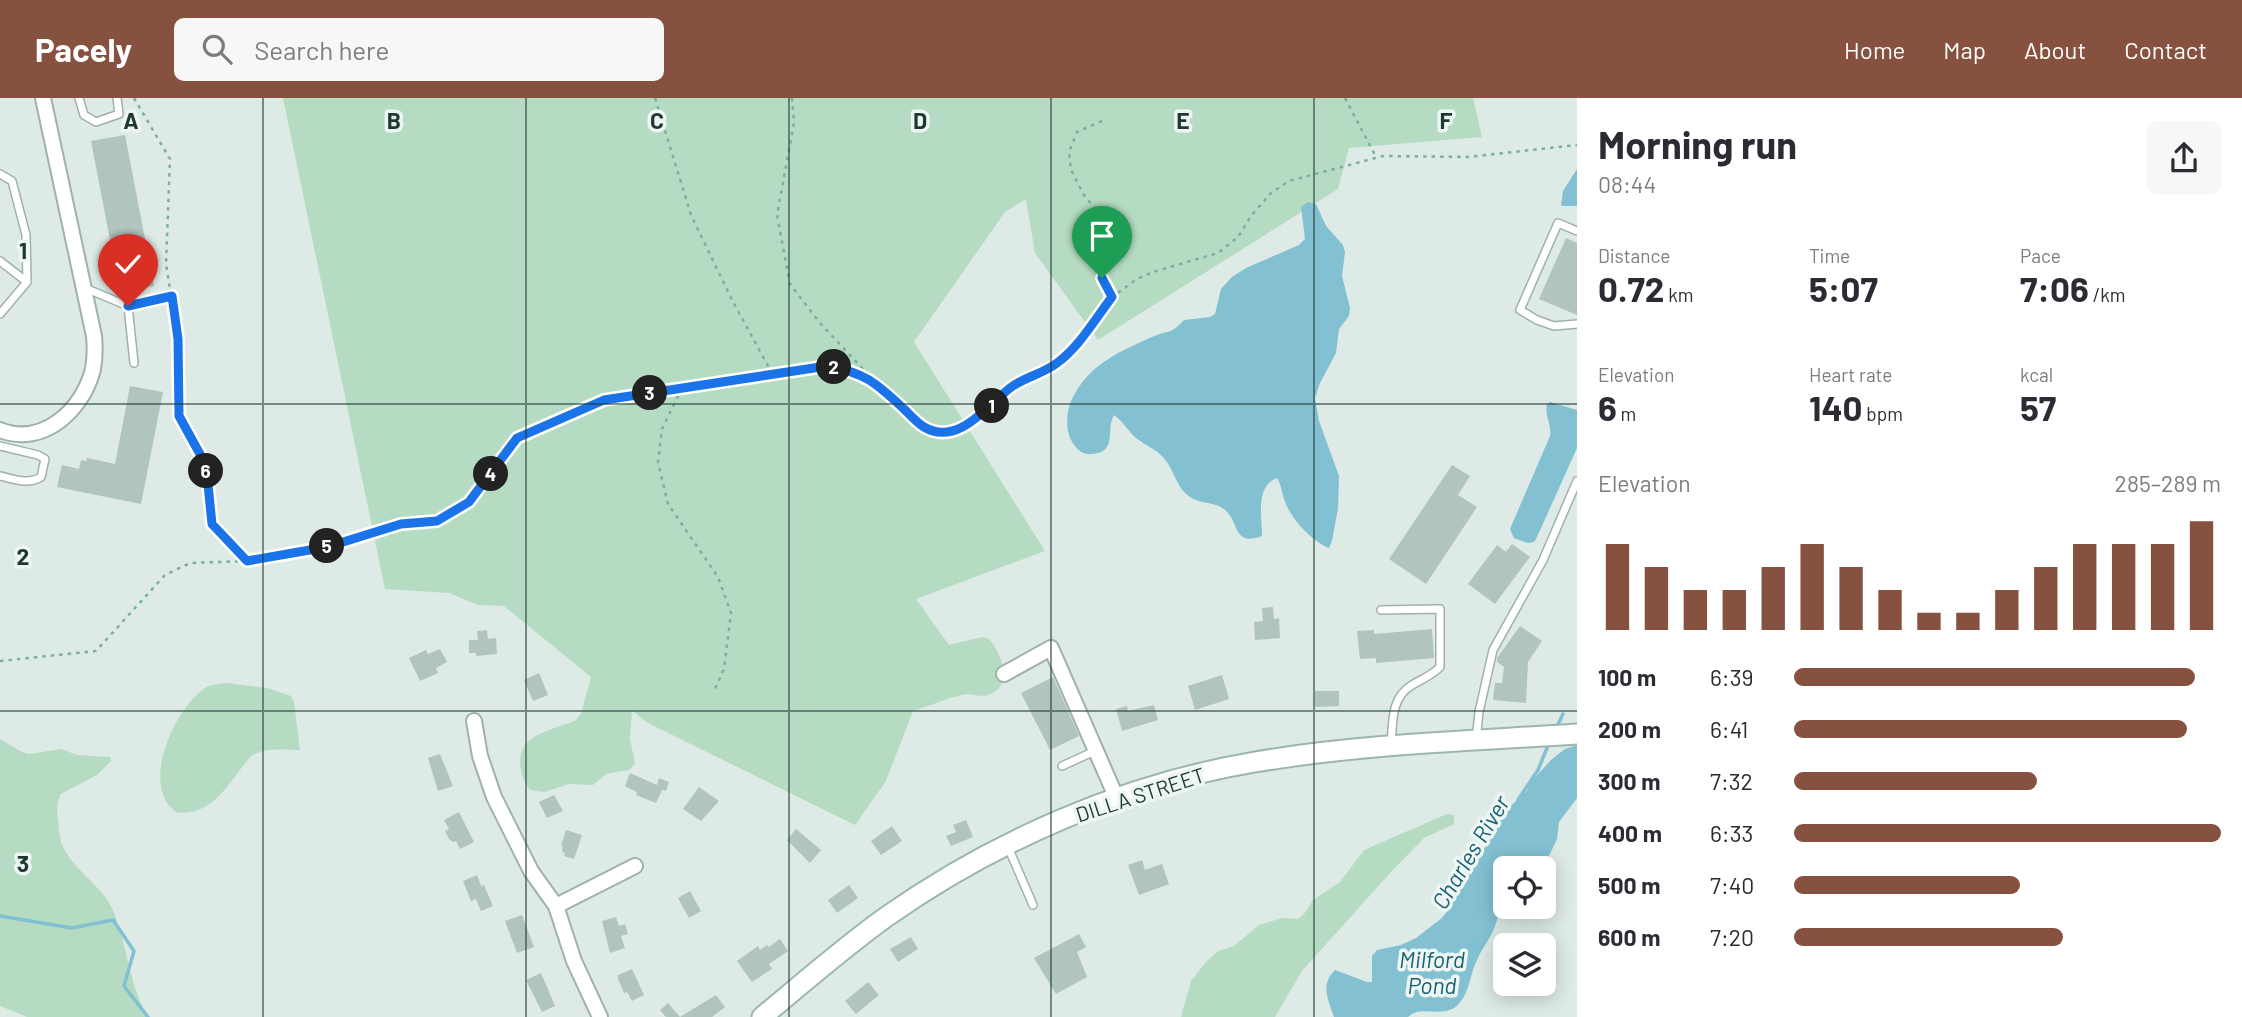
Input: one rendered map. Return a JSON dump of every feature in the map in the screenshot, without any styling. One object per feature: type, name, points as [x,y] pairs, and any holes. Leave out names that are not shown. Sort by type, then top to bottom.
[{"type":"main road","name":"DILLA STREET","points":[[762,1017],[885,918],[936,885],[1007,846],[1060,821],[1117,799],[1193,776],[1244,764],[1307,754],[1571,734]]},
{"type":"street","points":[[0,430],[16,434],[36,433],[58,424],[73,407],[88,382],[94,363],[94,336],[43,98]]},
{"type":"street","points":[[1004,674],[1051,648],[1117,799]]},
{"type":"street","points":[[474,721],[480,756],[494,797],[531,870],[556,906],[574,961],[600,1017]]},
{"type":"street","points":[[556,906],[635,866]]},
{"type":"lane","points":[[79,98],[84,115],[96,122],[119,114],[117,98]]},
{"type":"lane","points":[[0,174],[12,181],[26,235],[27,282],[0,314]]},
{"type":"lane","points":[[1577,231],[1558,223],[1520,310],[1554,326],[1577,324]]},
{"type":"lane","points":[[0,261],[27,282]]},
{"type":"lane","points":[[84,288],[128,306],[134,363]]},
{"type":"lane","points":[[14,450],[16,434]]},
{"type":"lane","points":[[0,446],[45,459],[41,477],[30,482],[0,476]]},
{"type":"lane","points":[[1476,740],[1479,712],[1493,650],[1534,577],[1577,481]]},
{"type":"lane","points":[[1381,610],[1440,609],[1440,667],[1431,676],[1409,687],[1395,704],[1391,746]]},
{"type":"lane","points":[[1062,766],[1097,750]]},
{"type":"lane","points":[[1007,846],[1033,905]]},
{"type":"path","points":[[134,98],[170,159],[166,264],[178,339],[179,416],[206,465],[212,524],[247,561]]},
{"type":"path","points":[[656,98],[691,215],[732,300],[773,375]]},
{"type":"path","points":[[792,98],[794,123],[777,215],[790,284],[820,323],[880,386],[923,427],[937,432],[955,431],[984,414],[1011,388],[1057,364],[1079,342],[1112,297],[1153,272],[1219,253],[1238,237],[1251,216],[1271,193],[1289,181],[1376,157],[1408,155],[1459,158],[1577,145]]},
{"type":"path","points":[[1345,98],[1376,157]]},
{"type":"path","points":[[1102,121],[1077,132],[1069,152],[1071,170],[1084,195],[1099,213],[1107,242],[1102,278],[1112,297]]},
{"type":"path","points":[[128,306],[172,296]]},
{"type":"path","points":[[0,662],[96,651],[165,576],[190,563],[247,561],[327,547],[401,524],[437,521],[469,502],[517,438],[604,400],[827,366],[855,371],[880,386]]},
{"type":"path","points":[[682,388],[662,429],[658,461],[668,504],[718,577],[731,613],[724,669],[715,689]]},
{"type":"green space","points":[[283,98],[1473,98],[1482,137],[1349,148],[1338,189],[1098,340],[1035,253],[1026,199],[1005,212],[914,342],[1045,551],[916,599],[949,645],[982,637],[989,639],[1001,661],[1001,685],[988,695],[964,694],[913,711],[886,781],[855,825],[646,722],[632,710],[630,739],[635,763],[629,770],[606,774],[593,785],[569,784],[545,792],[530,790],[520,764],[525,745],[539,734],[576,720],[581,714],[591,677],[504,606],[478,605],[449,593],[385,589]]},
{"type":"green space","points":[[226,683],[267,688],[291,696],[300,750],[256,753],[210,803],[189,812],[176,812],[165,800],[161,784],[165,747],[183,712],[194,698],[207,687]]},
{"type":"green space","points":[[0,739],[29,754],[61,749],[77,755],[110,757],[111,761],[97,775],[61,794],[57,807],[60,837],[71,860],[101,892],[113,910],[136,992],[148,1017],[27,1017],[0,1006]]},
{"type":"green space","points":[[1447,814],[1454,815],[1454,824],[1424,838],[1390,873],[1302,971],[1275,1017],[1181,1017],[1191,981],[1218,951],[1234,946],[1259,925],[1282,918],[1298,919],[1313,900],[1340,882],[1364,850]]},
{"type":"water","points":[[1577,169],[1577,206],[1563,206],[1563,191]]},
{"type":"water","points":[[1308,202],[1316,204],[1326,226],[1343,245],[1345,252],[1342,276],[1350,308],[1349,316],[1339,329],[1336,353],[1315,398],[1319,421],[1339,476],[1338,508],[1329,548],[1304,530],[1293,517],[1277,478],[1265,488],[1263,495],[1262,536],[1246,538],[1241,535],[1224,509],[1185,493],[1163,457],[1136,438],[1114,415],[1108,446],[1098,453],[1083,453],[1073,444],[1067,422],[1073,397],[1097,367],[1128,348],[1172,330],[1184,320],[1215,314],[1221,289],[1232,277],[1299,245],[1305,239],[1301,207]]},
{"type":"water","points":[[1550,402],[1577,410],[1577,448],[1537,537],[1534,542],[1528,543],[1514,538],[1510,529],[1550,436],[1546,408]]},
{"type":"water","name":"Milford Pond","points":[[1577,745],[1577,798],[1559,822],[1557,839],[1548,856],[1493,856],[1493,919],[1497,919],[1459,1003],[1443,1012],[1418,1012],[1408,1017],[1334,1017],[1327,987],[1335,970],[1372,982],[1372,956],[1377,950],[1401,945],[1416,938],[1442,918],[1452,905],[1467,867],[1489,843],[1503,813],[1527,791],[1530,783],[1552,759],[1565,749]]},
{"type":"building","points":[[125,135],[154,286],[120,292],[91,141]]},
{"type":"building","points":[[1566,238],[1577,243],[1577,315],[1539,299]]},
{"type":"building","points":[[130,386],[163,392],[141,504],[57,487],[62,465],[79,469],[81,460],[86,461],[87,458],[115,464]]},
{"type":"building","points":[[1452,465],[1470,476],[1458,495],[1477,507],[1426,584],[1389,559]]},
{"type":"building","points":[[1512,544],[1530,557],[1495,604],[1468,584],[1497,545],[1506,552]]},
{"type":"building","points":[[1273,607],[1274,619],[1279,618],[1280,638],[1255,640],[1254,622],[1263,621],[1262,608]]},
{"type":"building","points":[[1520,626],[1542,641],[1528,662],[1526,703],[1493,700],[1495,683],[1502,683],[1504,667],[1497,662],[1497,658]]},
{"type":"building","points":[[1432,629],[1434,658],[1376,663],[1376,658],[1360,659],[1357,631],[1374,630],[1374,634]]},
{"type":"building","points":[[487,630],[488,639],[496,638],[497,654],[476,656],[476,653],[469,653],[469,640],[478,640],[477,631]]},
{"type":"building","points":[[440,649],[447,662],[436,668],[438,673],[420,681],[409,658],[426,650],[428,654]]},
{"type":"building","points":[[539,673],[548,695],[533,701],[524,680]]},
{"type":"building","points":[[1222,675],[1229,699],[1195,710],[1188,686]]},
{"type":"building","points":[[1053,677],[1079,736],[1050,750],[1021,693]]},
{"type":"building","points":[[1315,691],[1339,691],[1339,706],[1315,707]]},
{"type":"building","points":[[1154,705],[1158,720],[1122,731],[1116,709],[1127,706],[1128,711]]},
{"type":"building","points":[[440,754],[453,786],[438,791],[428,758]]},
{"type":"building","points":[[630,773],[657,785],[659,778],[669,782],[666,791],[662,790],[656,803],[636,795],[637,792],[625,786]]},
{"type":"building","points":[[699,787],[719,801],[701,821],[683,809]]},
{"type":"building","points":[[554,795],[563,811],[547,818],[539,802]]},
{"type":"building","points":[[459,812],[474,842],[460,849],[456,841],[449,839],[445,831],[449,829],[444,820]]},
{"type":"building","points":[[966,820],[973,837],[951,846],[946,836],[956,832],[953,825]]},
{"type":"building","points":[[892,826],[902,841],[881,855],[871,841]]},
{"type":"building","points":[[796,829],[821,850],[810,863],[787,840]]},
{"type":"building","points":[[566,830],[582,835],[574,859],[564,856],[565,853],[562,852]]},
{"type":"building","points":[[1142,860],[1145,870],[1162,864],[1169,884],[1139,895],[1128,865]]},
{"type":"building","points":[[477,875],[493,906],[481,911],[476,899],[471,901],[463,881]]},
{"type":"building","points":[[849,885],[858,898],[837,913],[828,900]]},
{"type":"building","points":[[690,891],[701,911],[689,918],[678,898]]},
{"type":"building","points":[[522,915],[534,947],[517,953],[505,921]]},
{"type":"building","points":[[616,917],[619,926],[625,924],[628,934],[621,936],[625,948],[610,953],[602,921]]},
{"type":"building","points":[[1079,934],[1086,947],[1077,952],[1087,977],[1056,994],[1034,958]]},
{"type":"building","points":[[911,937],[918,949],[898,962],[890,949]]},
{"type":"building","points":[[780,939],[788,951],[769,964],[772,969],[752,982],[737,961],[758,946],[760,950]]},
{"type":"building","points":[[632,969],[644,995],[632,1001],[627,992],[624,993],[618,975]]},
{"type":"building","points":[[541,973],[555,1006],[542,1012],[526,980]]},
{"type":"building","points":[[868,982],[879,995],[856,1014],[845,1001]]},
{"type":"building","points":[[716,995],[725,1007],[712,1017],[680,1017]]},
{"type":"building","points":[[668,1003],[680,1017],[666,1017],[660,1010]]},
{"type":"waterway","name":"Charles River","points":[[1556,729],[1563,714]]},
{"type":"waterway","name":"Charles River","points":[[1518,800],[1538,770],[1549,743]]},
{"type":"waterway","points":[[0,916],[72,928],[113,920],[134,951],[124,986],[148,1017]]},
{"type":"route","points":[[128,306],[172,296],[178,339],[179,416],[206,465],[212,524],[247,561],[327,547],[401,524],[437,521],[469,502],[517,438],[604,400],[827,366],[855,371],[880,386],[923,427],[937,432],[955,431],[984,414],[1011,388],[1057,364],[1079,342],[1112,297],[1102,278]]}]
